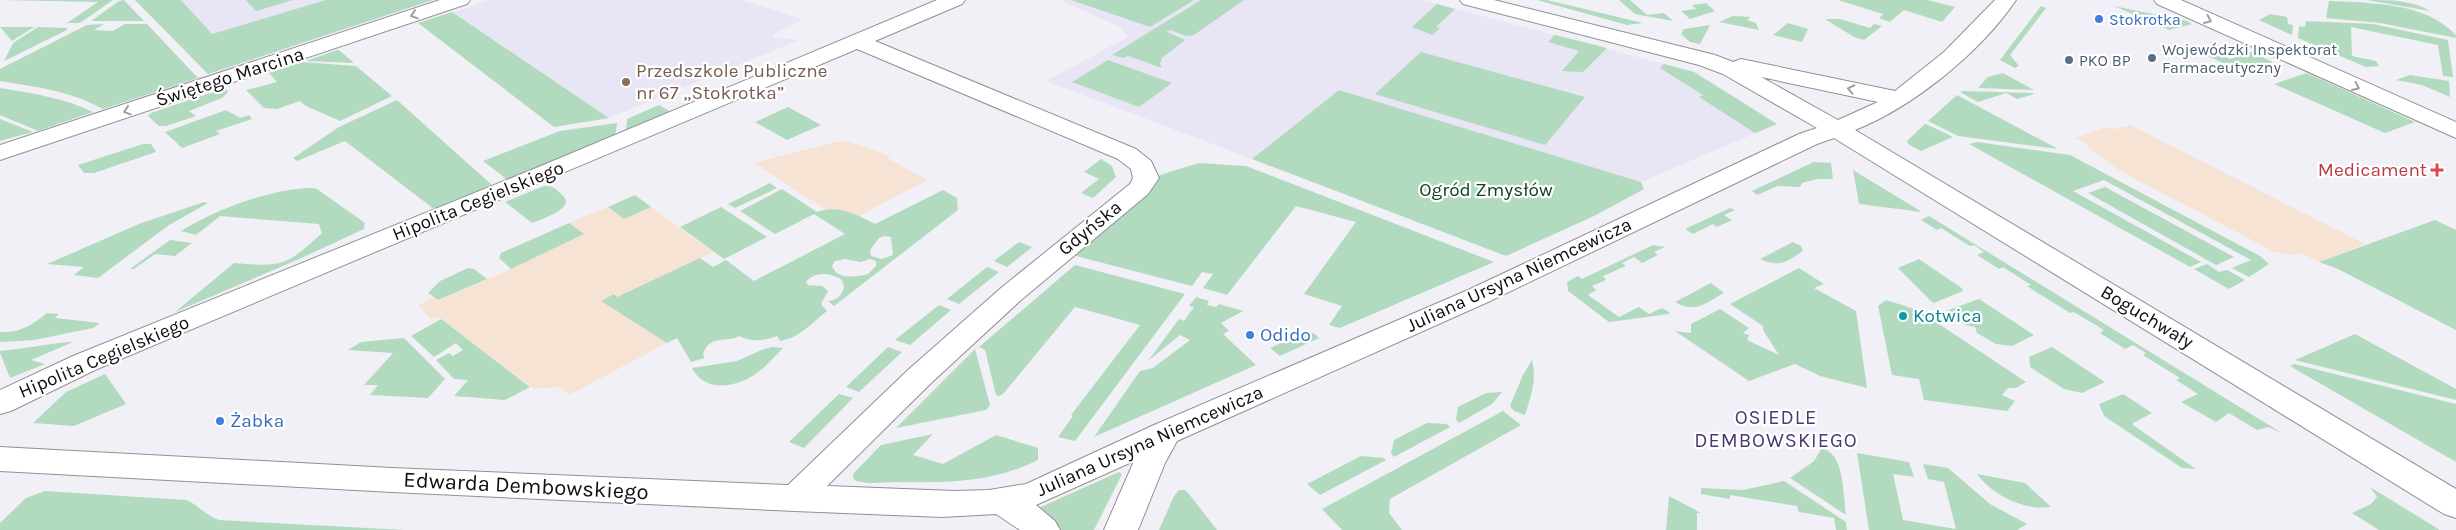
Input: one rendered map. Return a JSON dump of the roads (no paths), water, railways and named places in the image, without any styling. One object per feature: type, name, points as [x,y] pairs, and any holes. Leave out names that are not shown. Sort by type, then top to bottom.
[{"type":"street","name":"Świętego Marcina","points":[[0,153],[460,0]]},
{"type":"street","name":"Hipolita Cegielskiego","points":[[0,403],[84,363],[238,301],[956,0]]},
{"type":"street","points":[[1470,0],[1681,54],[1898,99]]},
{"type":"street","name":"Juliana Ursyna Niemcewicza","points":[[1002,501],[1036,493],[1165,433],[1478,296],[1808,139],[1838,130],[1898,99],[1963,47],[2006,0]]},
{"type":"street","points":[[2164,0],[2456,132]]},
{"type":"street","name":"Gdyńska","points":[[795,498],[954,345],[1017,288],[1139,189],[1146,178],[1142,166],[1127,154],[858,42]]},
{"type":"street","name":"Boguchwały","points":[[1681,54],[1731,69],[1838,130],[2456,505]]},
{"type":"street","points":[[1121,530],[1149,463],[1165,433]]},
{"type":"street","name":"Edwarda Dembowskiego","points":[[0,459],[795,498],[942,504],[1002,501]]},
{"type":"street","points":[[1002,501],[1021,512],[1043,530]]},
{"type":"place","name":"Stokrotka","points":[[2099,19]]},
{"type":"place","name":"Wojewódzki Inspektorat Farmaceutyczny","points":[[2152,58]]},
{"type":"place","name":"PKO BP","points":[[2069,60]]},
{"type":"place","name":"Przedszkole Publiczne nr 67 „Stokrotka”","points":[[626,82]]},
{"type":"place","name":"Medicament","points":[[2437,170]]},
{"type":"place","name":"Kotwica","points":[[1903,316]]},
{"type":"place","name":"Odido","points":[[1250,335]]},
{"type":"place","name":"Żabka","points":[[220,421]]},
{"type":"district","name":"OSIEDLE DEMBOWSKIEGO","points":[[1776,428]]},
{"type":"park label","name":"Ogród Zmysłów","points":[[1486,190]]}]
